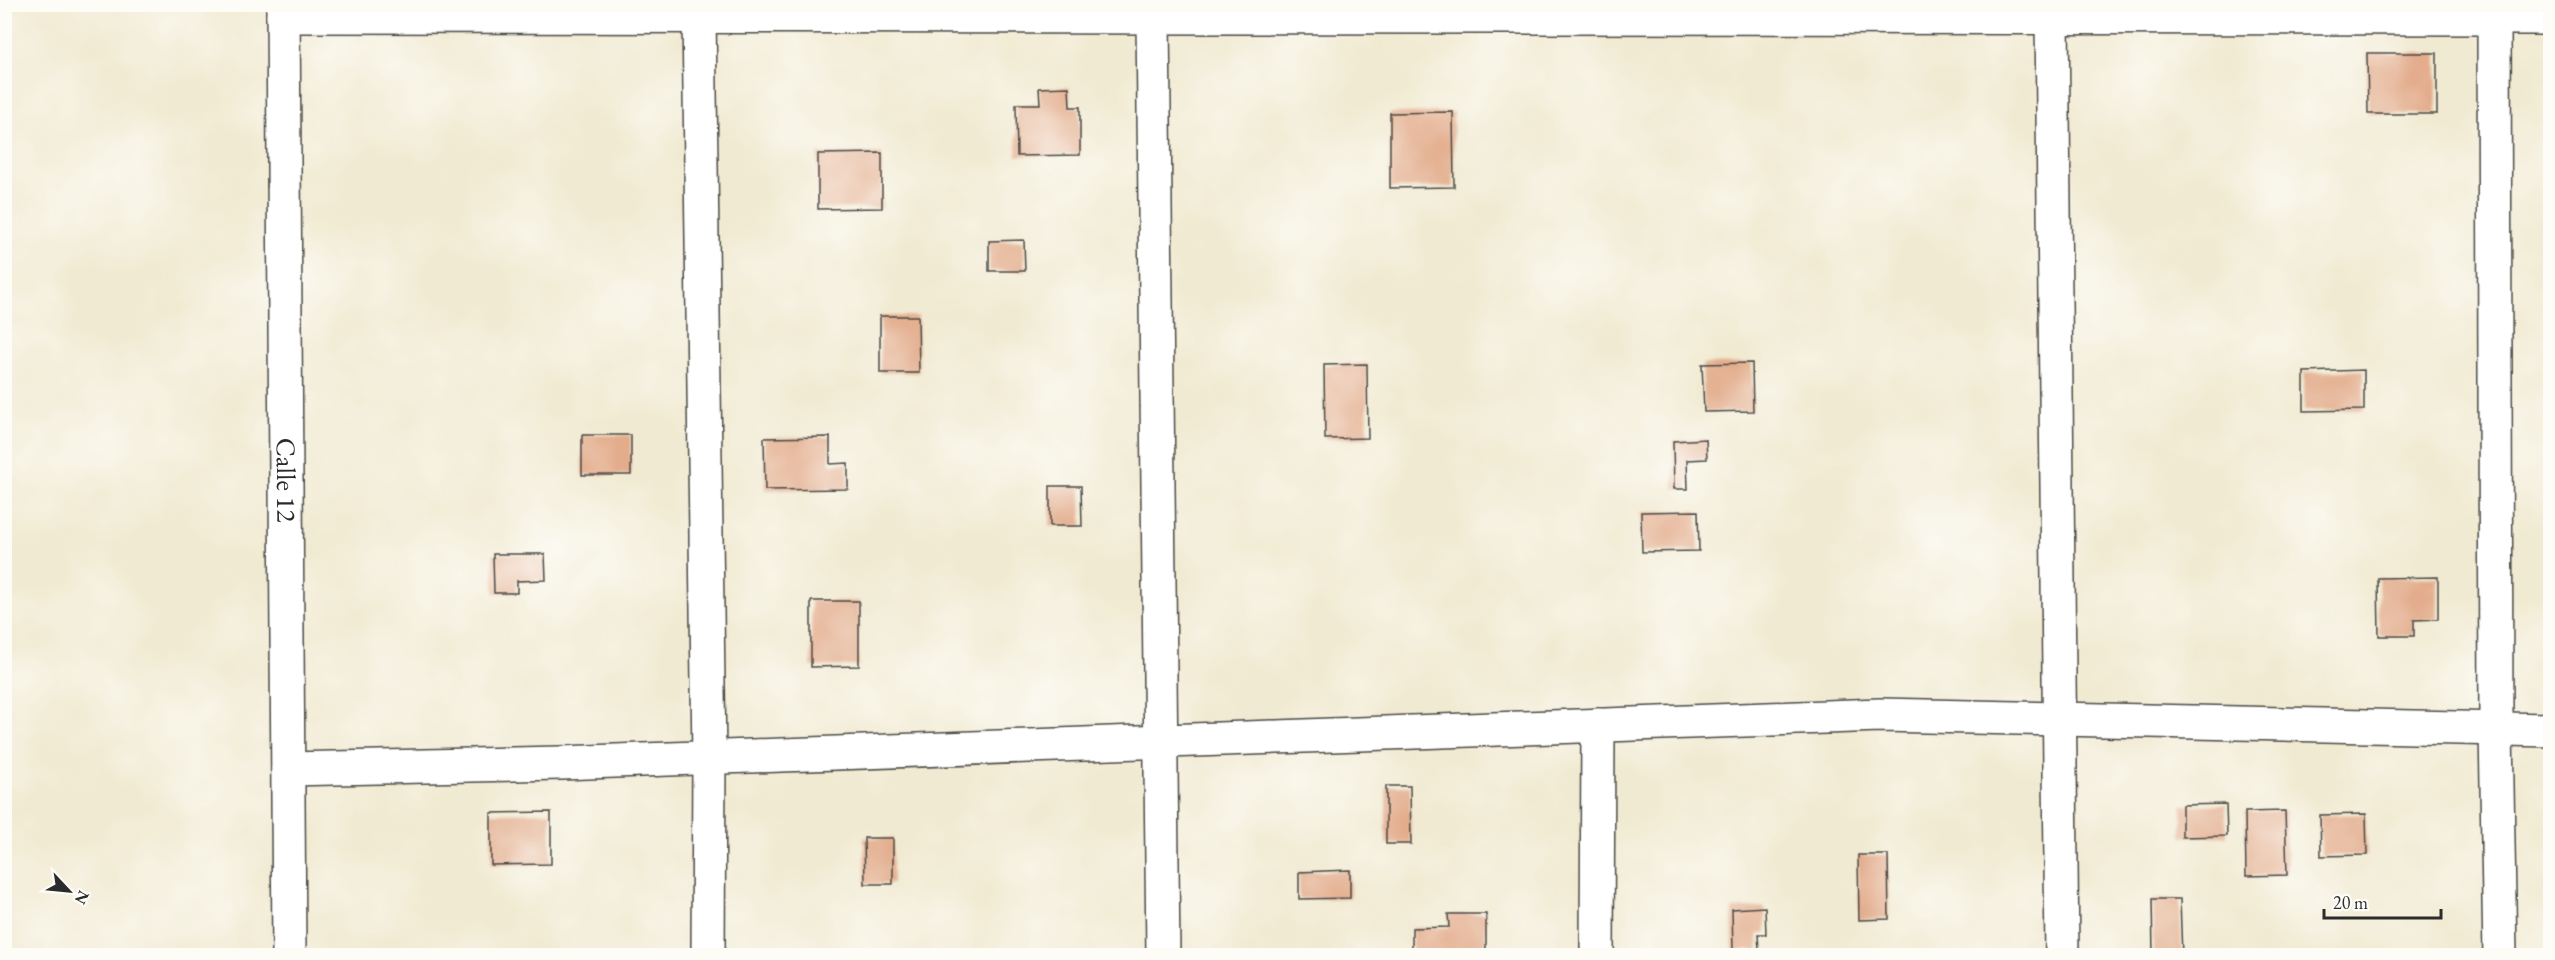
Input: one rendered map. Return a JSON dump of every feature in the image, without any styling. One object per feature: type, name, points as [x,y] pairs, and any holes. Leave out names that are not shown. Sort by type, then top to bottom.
[{"type":"street","points":[[283,10],[699,16],[2550,18]]},
{"type":"street","name":"Calle 12","points":[[283,10],[290,956]]},
{"type":"street","points":[[699,16],[708,758],[708,956]]},
{"type":"street","points":[[1153,17],[1163,956]]},
{"type":"street","points":[[2052,18],[2062,956]]},
{"type":"street","points":[[2494,18],[2496,729],[2500,956]]},
{"type":"street","points":[[288,769],[708,758],[1880,715],[2550,730]]},
{"type":"street","points":[[1597,956],[1598,725]]},
{"type":"building","points":[[2367,53],[2437,53],[2437,114],[2368,114]]},
{"type":"building","points":[[1069,87],[1070,107],[1080,107],[1080,155],[1017,156],[1016,104],[1040,104],[1039,88]]},
{"type":"building","points":[[1453,112],[1454,187],[1390,188],[1390,113]]},
{"type":"building","points":[[882,153],[882,208],[818,209],[818,154]]},
{"type":"building","points":[[1024,240],[1025,271],[989,271],[989,241]]},
{"type":"building","points":[[880,316],[918,316],[919,373],[880,373]]},
{"type":"building","points":[[1752,363],[1753,411],[1704,412],[1702,364]]},
{"type":"building","points":[[1367,364],[1368,438],[1325,439],[1324,365]]},
{"type":"building","points":[[2364,370],[2364,410],[2304,411],[2304,372]]},
{"type":"building","points":[[582,435],[631,435],[631,475],[582,475]]},
{"type":"building","points":[[830,437],[830,464],[848,463],[848,489],[765,490],[764,438]]},
{"type":"building","points":[[1706,439],[1707,459],[1687,460],[1688,489],[1674,489],[1673,441]]},
{"type":"building","points":[[1050,486],[1081,486],[1082,526],[1050,526]]},
{"type":"building","points":[[1698,511],[1699,551],[1642,552],[1641,512]]},
{"type":"building","points":[[493,554],[545,554],[546,580],[517,581],[517,593],[494,593]]},
{"type":"building","points":[[2438,577],[2438,619],[2414,620],[2414,636],[2379,636],[2378,578]]},
{"type":"building","points":[[811,601],[859,601],[859,666],[811,667]]},
{"type":"building","points":[[1386,786],[1410,786],[1411,844],[1386,844]]},
{"type":"building","points":[[2226,804],[2227,836],[2182,837],[2182,805]]},
{"type":"building","points":[[2285,811],[2287,875],[2246,876],[2245,812]]},
{"type":"building","points":[[551,812],[551,864],[491,865],[491,813]]},
{"type":"building","points":[[2366,814],[2367,855],[2321,856],[2320,815]]},
{"type":"building","points":[[864,838],[893,838],[893,884],[865,884]]},
{"type":"building","points":[[1858,855],[1888,855],[1889,919],[1859,920]]},
{"type":"building","points":[[1350,870],[1350,898],[1299,899],[1299,872]]},
{"type":"building","points":[[2152,899],[2180,899],[2182,956],[2153,956]]},
{"type":"building","points":[[1765,907],[1766,934],[1758,934],[1759,950],[1733,950],[1732,909]]},
{"type":"building","points":[[1448,914],[1486,914],[1486,956],[1412,956],[1412,928],[1449,927]]}]
